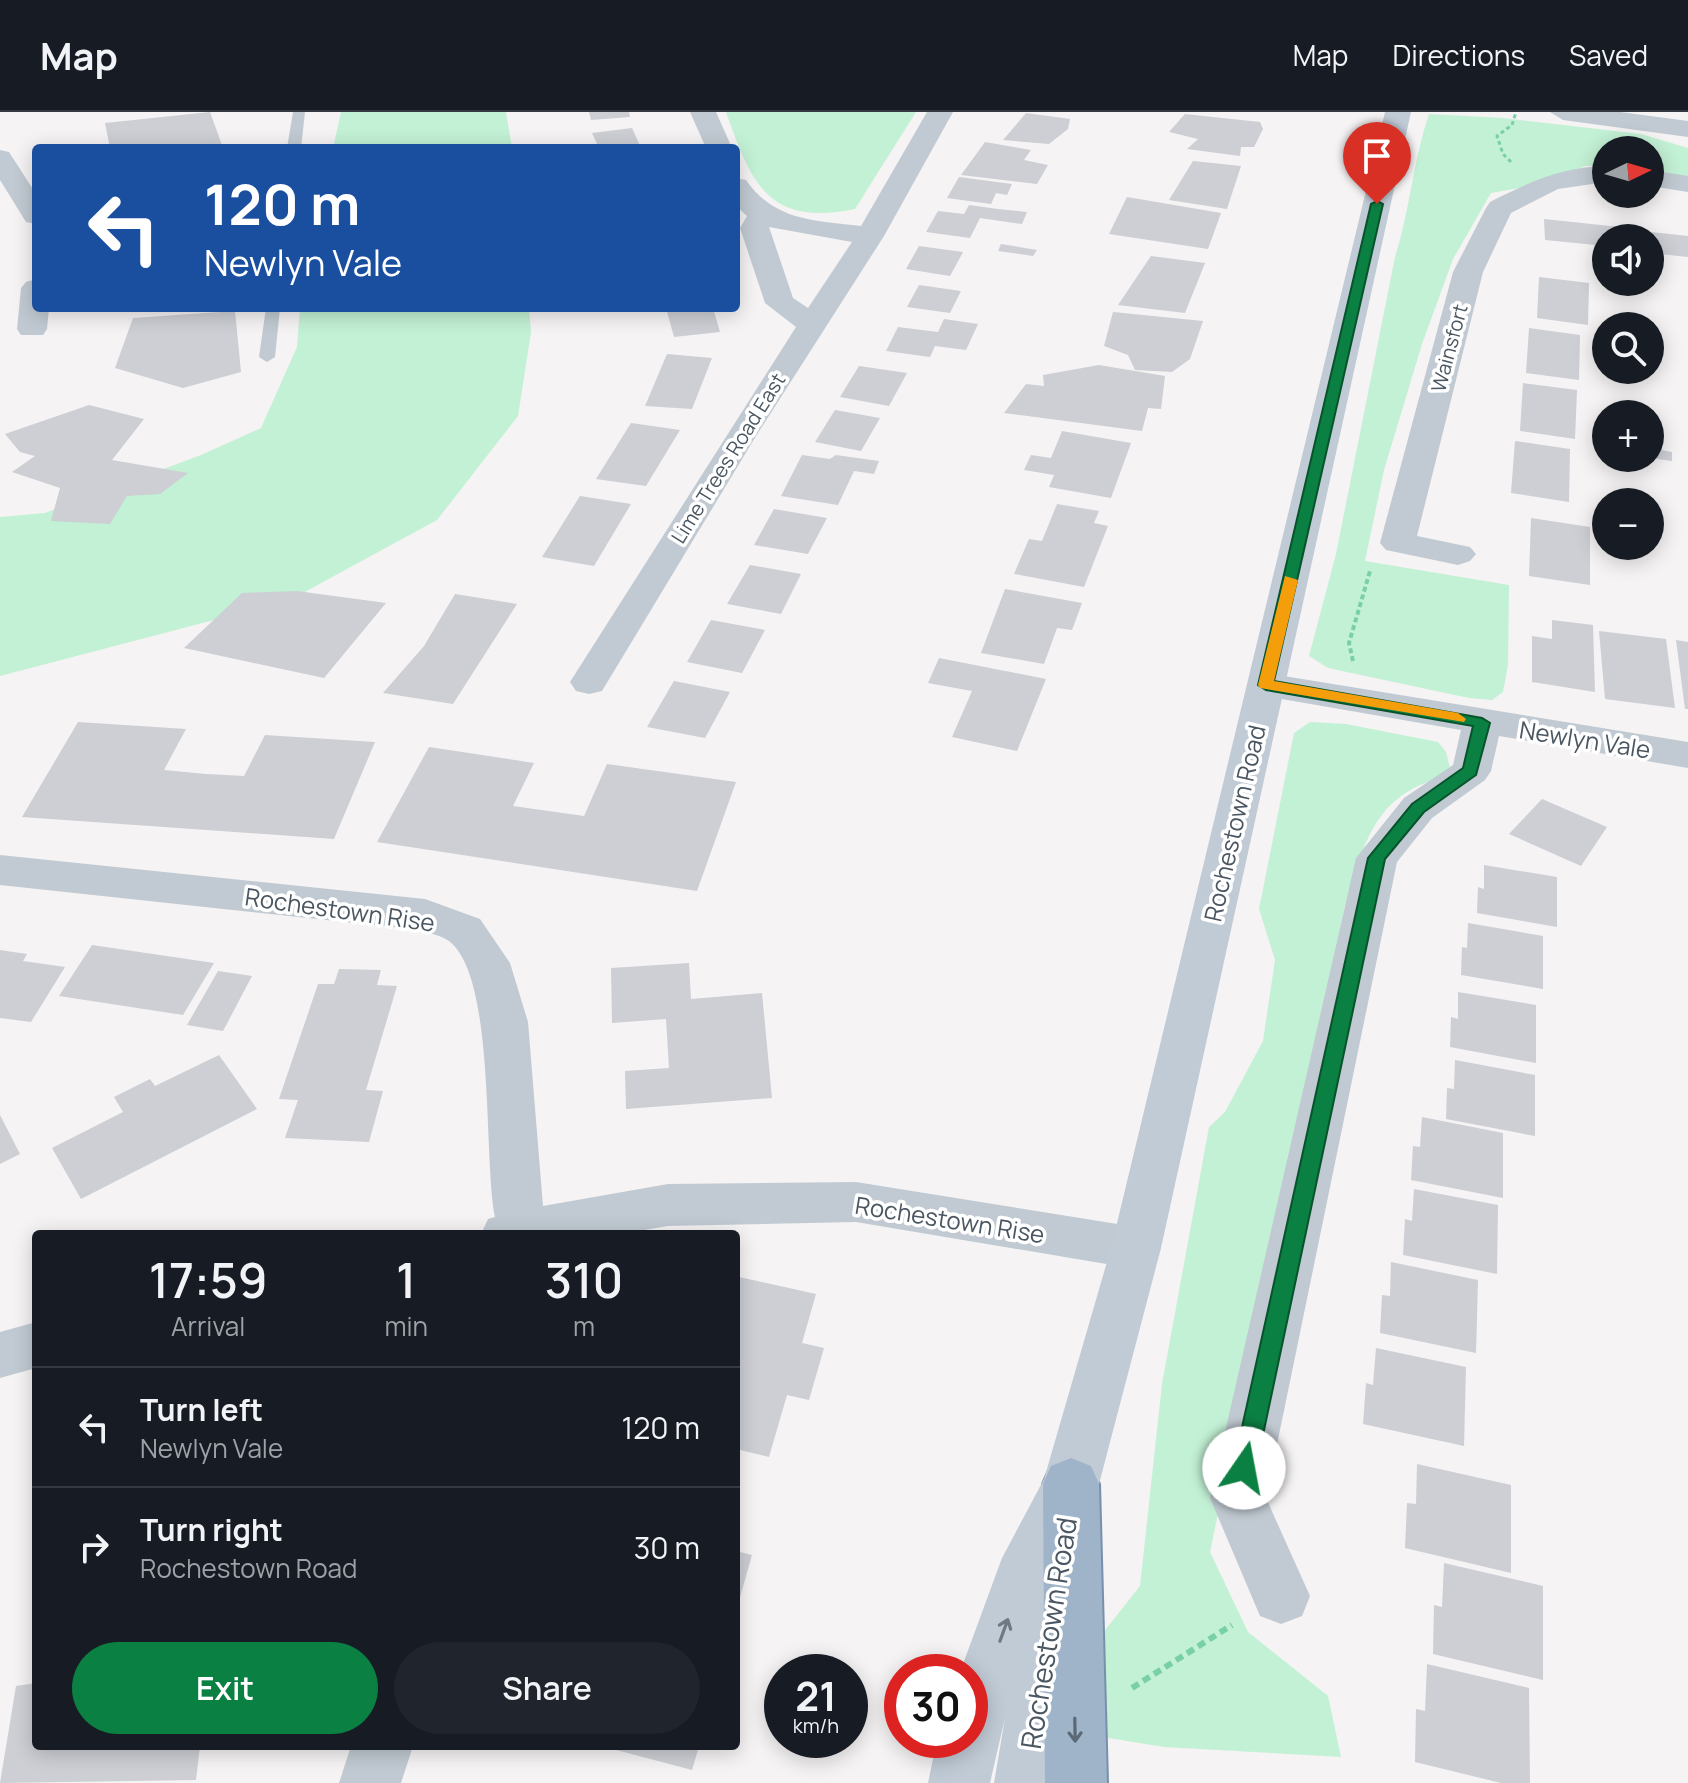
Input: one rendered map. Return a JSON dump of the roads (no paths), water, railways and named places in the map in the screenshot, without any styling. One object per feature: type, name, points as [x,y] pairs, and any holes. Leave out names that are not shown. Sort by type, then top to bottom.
[{"type":"highway","points":[[1071,1484],[1076,1755]]},
{"type":"main road","name":"Rochestown Road","points":[[1025,1783],[1071,1484],[1136,1248],[1398,112]]},
{"type":"main road","name":"Rochestown Road","points":[[988,1677],[1022,1578],[1071,1484]]},
{"type":"main road","points":[[959,1783],[964,1758]]},
{"type":"street","points":[[703,112],[717,144]]},
{"type":"street","name":"Lime Trees Road East","points":[[589,682],[740,436],[870,236],[940,112]]},
{"type":"street","points":[[1563,112],[1688,129]]},
{"type":"street","points":[[0,158],[32,210]]},
{"type":"street","name":"Wainsfort","points":[[1458,554],[1398,543],[1468,272],[1500,208],[1548,183],[1592,174]]},
{"type":"street","points":[[1664,180],[1688,184]]},
{"type":"street","points":[[740,191],[761,216],[780,223],[870,236]]},
{"type":"street","points":[[761,216],[754,228],[780,303],[813,325]]},
{"type":"street","points":[[32,329],[34,312]]},
{"type":"street","name":"Newlyn Vale","points":[[1266,685],[1688,755]]},
{"type":"street","points":[[1281,1596],[1238,1498],[1377,858],[1418,808],[1471,771],[1482,723]]},
{"type":"street","name":"Rochestown Rise","points":[[0,870],[425,915],[465,930],[488,963],[505,1022],[518,1230]]},
{"type":"street","name":"Rochestown Rise","points":[[534,1230],[668,1205],[856,1202],[1136,1248]]},
{"type":"street","points":[[0,1355],[32,1346]]},
{"type":"street","points":[[370,1783],[381,1750]]},
{"type":"lane","points":[[295,144],[299,112]]},
{"type":"lane","points":[[267,357],[273,312]]}]
